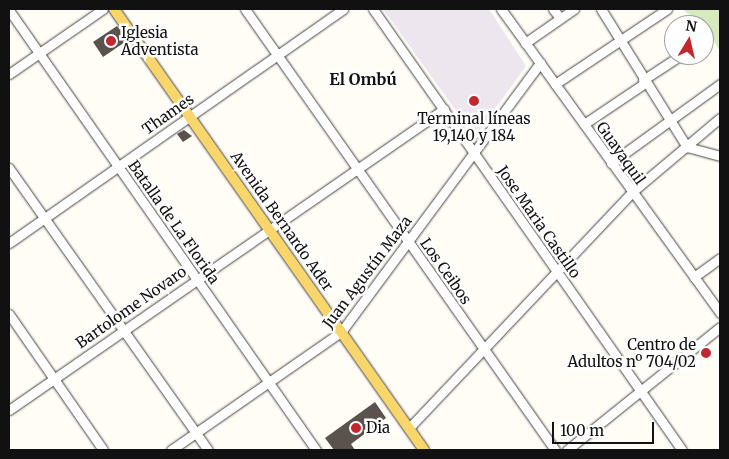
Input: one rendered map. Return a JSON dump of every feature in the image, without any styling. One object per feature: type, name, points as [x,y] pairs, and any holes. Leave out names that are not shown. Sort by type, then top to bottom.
[{"type":"main road","name":"Avenida Bernardo Ader","points":[[114,9],[424,450]]},
{"type":"street","points":[[9,74],[103,9]]},
{"type":"street","name":"Los Ceibos","points":[[245,9],[554,450]]},
{"type":"street","name":"Thames","points":[[9,243],[343,9]]},
{"type":"street","name":"Jose Maria Castillo","points":[[373,9],[682,450]]},
{"type":"street","name":"Guayaquil","points":[[501,9],[720,313]]},
{"type":"street","points":[[553,9],[560,18]]},
{"type":"street","points":[[525,43],[574,9]]},
{"type":"street","points":[[601,9],[619,43],[687,147],[720,156]]},
{"type":"street","points":[[555,84],[619,43],[667,9]]},
{"type":"street","name":"Batalla de La Florida","points":[[9,10],[316,450]]},
{"type":"street","name":"Juan Agustín Maza","points":[[171,450],[341,332],[540,63]]},
{"type":"street","points":[[584,124],[667,65]]},
{"type":"street","points":[[611,163],[720,84]]},
{"type":"street","name":"Bartolome Novaro","points":[[9,410],[268,227],[444,109]]},
{"type":"street","points":[[409,428],[632,192],[720,118]]},
{"type":"street","points":[[9,168],[208,450]]},
{"type":"street","points":[[694,277],[720,258]]},
{"type":"street","points":[[9,314],[103,450]]},
{"type":"street","points":[[567,450],[720,327]]},
{"type":"shaded area","name":"Terminal líneas 19,140 y 184","points":[[383,9],[489,9],[526,66],[475,137]]},
{"type":"green space","points":[[682,9],[720,9],[720,51],[714,41],[714,15],[690,15]]},
{"type":"building","name":"Iglesia Adventista","points":[[117,26],[128,40],[103,57],[93,42]]},
{"type":"building","points":[[184,130],[192,136],[183,142],[177,134]]},
{"type":"building","name":"Dia","points":[[375,402],[386,418],[351,444],[355,450],[334,450],[325,438]]},
{"type":"place","name":"Iglesia Adventista","points":[[111,41]]},
{"type":"place","name":"Terminal líneas 19,140 y 184","points":[[474,101]]},
{"type":"place","name":"Centro de Adultos nº 704/02","points":[[706,353]]},
{"type":"place","name":"Dia","points":[[356,428]]},
{"type":"district","name":"El Ombú","points":[[363,79]]}]
